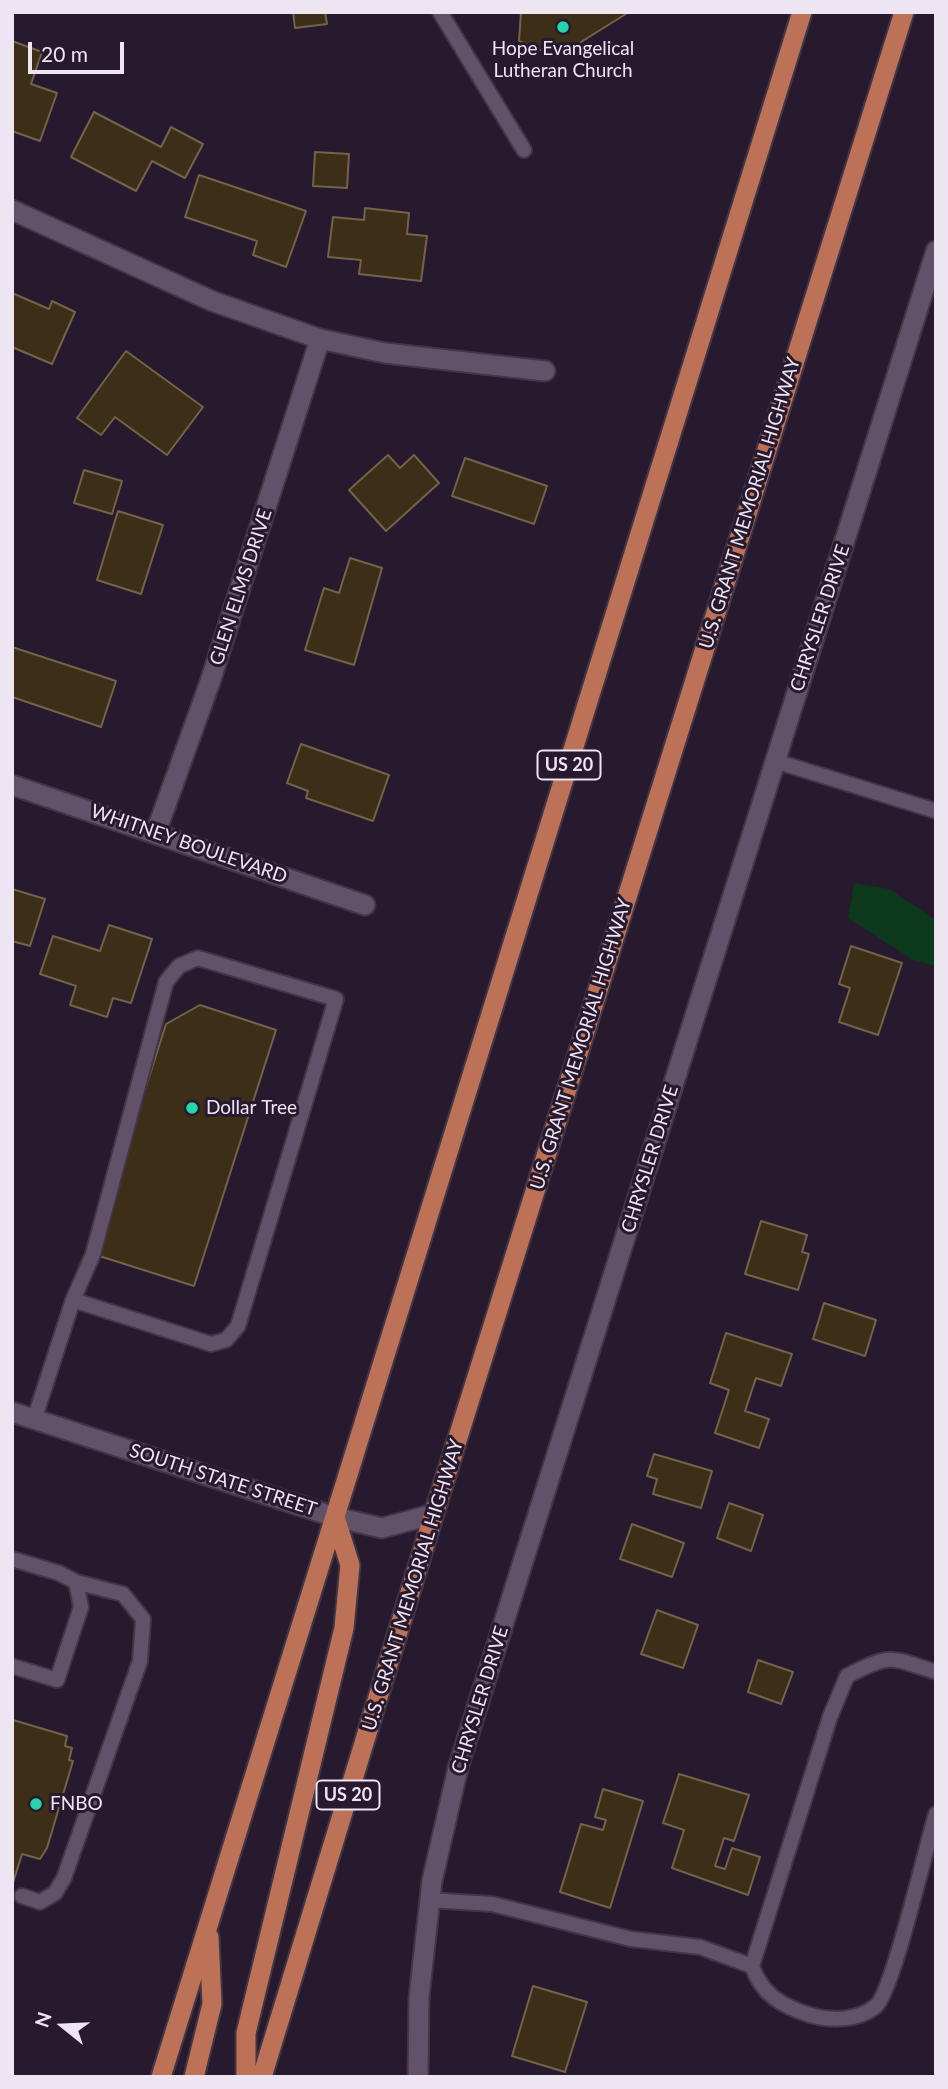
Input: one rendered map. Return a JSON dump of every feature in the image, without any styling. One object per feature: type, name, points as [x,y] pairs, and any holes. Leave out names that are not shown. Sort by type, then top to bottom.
[{"type":"main road","name":"US 20","points":[[161,2077],[802,12]]},
{"type":"main road","name":"U.S. GRANT MEMORIAL HIGHWAY","points":[[262,2077],[434,1514],[904,12]]},
{"type":"main road","points":[[246,2077],[246,2034],[345,1628],[350,1565],[335,1517]]},
{"type":"main road","points":[[194,2077],[212,2004],[209,1922]]},
{"type":"street","points":[[12,210],[212,301],[320,339],[385,353],[544,371]]},
{"type":"street","name":"CHRYSLER DRIVE","points":[[418,2077],[419,1997],[429,1900],[458,1768],[936,251]]},
{"type":"street","name":"GLEN ELMS DRIVE","points":[[156,832],[215,669],[320,339]]},
{"type":"street","name":"WHITNEY BOULEVARD","points":[[12,785],[365,905]]},
{"type":"street","name":"SOUTH STATE STREET","points":[[12,1412],[335,1517],[382,1528],[434,1514]]},
{"type":"lane","points":[[440,12],[524,150]]},
{"type":"lane","points":[[775,761],[936,811]]},
{"type":"lane","points":[[34,1419],[73,1300],[93,1254],[166,982],[179,966],[198,958],[336,999],[238,1326],[226,1340],[211,1344],[73,1300]]},
{"type":"lane","points":[[12,1559],[59,1573],[76,1582],[123,1594],[143,1619],[140,1661],[80,1841],[64,1878],[55,1892],[40,1902],[22,1896]]},
{"type":"lane","points":[[12,1666],[57,1680],[81,1607],[76,1582]]},
{"type":"lane","points":[[936,1672],[901,1658],[873,1662],[847,1676],[830,1717],[752,1966],[758,1985],[782,2006],[808,2014],[848,2019],[876,2006],[893,1974],[936,1814]]},
{"type":"lane","points":[[429,1900],[492,1904],[631,1939],[700,1947],[752,1966]]},
{"type":"green space","points":[[854,883],[889,889],[936,920],[936,966],[913,960],[848,918]]},
{"type":"building","points":[[293,12],[325,12],[327,24],[295,28]]},
{"type":"building","name":"Hope Evangelical Lutheran Church","points":[[521,12],[629,12],[557,57],[519,41]]},
{"type":"building","points":[[12,41],[42,52],[31,84],[57,93],[40,141],[12,131]]},
{"type":"building","points":[[94,112],[161,147],[171,127],[203,144],[185,178],[152,161],[136,191],[71,157]]},
{"type":"building","points":[[315,152],[349,154],[347,188],[313,186]]},
{"type":"building","points":[[199,175],[306,211],[286,267],[253,255],[257,241],[185,217]]},
{"type":"building","points":[[365,208],[409,213],[407,234],[427,236],[421,281],[359,274],[361,260],[328,257],[333,217],[364,220]]},
{"type":"building","points":[[12,293],[49,309],[52,301],[75,312],[52,364],[12,347]]},
{"type":"building","points":[[126,351],[203,407],[167,455],[115,417],[101,435],[77,418]]},
{"type":"building","points":[[388,455],[400,468],[414,455],[439,483],[386,531],[349,490]]},
{"type":"building","points":[[465,458],[547,486],[534,524],[452,496]]},
{"type":"building","points":[[84,470],[122,481],[112,514],[74,503]]},
{"type":"building","points":[[118,511],[163,525],[141,594],[97,580]]},
{"type":"building","points":[[350,558],[382,568],[354,665],[305,650],[324,588],[339,593]]},
{"type":"building","points":[[12,647],[116,681],[101,727],[12,697]]},
{"type":"building","points":[[301,744],[389,775],[373,821],[306,798],[308,791],[287,783]]},
{"type":"building","points":[[12,889],[45,899],[30,946],[12,941]]},
{"type":"building","points":[[109,925],[152,939],[131,1003],[113,998],[107,1017],[70,1005],[76,986],[40,974],[53,936],[100,951]]},
{"type":"building","points":[[851,946],[902,963],[878,1035],[839,1022],[850,988],[839,984]]},
{"type":"building","points":[[200,1005],[276,1030],[194,1286],[93,1254],[166,1024]]},
{"type":"building","points":[[761,1221],[807,1235],[802,1252],[809,1254],[798,1290],[745,1274]]},
{"type":"building","points":[[824,1303],[876,1320],[865,1356],[813,1339]]},
{"type":"building","points":[[726,1333],[792,1354],[781,1386],[756,1378],[745,1411],[769,1419],[759,1448],[715,1433],[729,1390],[710,1383]]},
{"type":"building","points":[[654,1454],[712,1471],[701,1508],[653,1494],[657,1479],[647,1476]]},
{"type":"building","points":[[729,1503],[763,1515],[751,1551],[717,1538]]},
{"type":"building","points":[[632,1524],[684,1543],[672,1577],[620,1559]]},
{"type":"building","points":[[657,1610],[698,1625],[683,1668],[641,1654]]},
{"type":"building","points":[[758,1660],[793,1672],[781,1704],[748,1692]]},
{"type":"building","name":"FNBO","points":[[13,1720],[67,1736],[65,1746],[72,1748],[69,1760],[73,1761],[47,1848],[40,1859],[22,1854],[12,1886]]},
{"type":"building","points":[[679,1774],[749,1795],[734,1841],[724,1838],[715,1866],[725,1869],[732,1848],[760,1857],[748,1895],[672,1868],[684,1830],[663,1823]]},
{"type":"building","points":[[603,1789],[643,1801],[610,1908],[560,1892],[581,1824],[603,1830],[606,1820],[595,1817]]},
{"type":"building","points":[[533,1986],[587,2002],[565,2072],[512,2056]]},
{"type":"place","name":"Hope Evangelical Lutheran Church","points":[[563,27]]},
{"type":"place","name":"Dollar Tree","points":[[192,1108]]},
{"type":"place","name":"FNBO","points":[[36,1804]]}]
